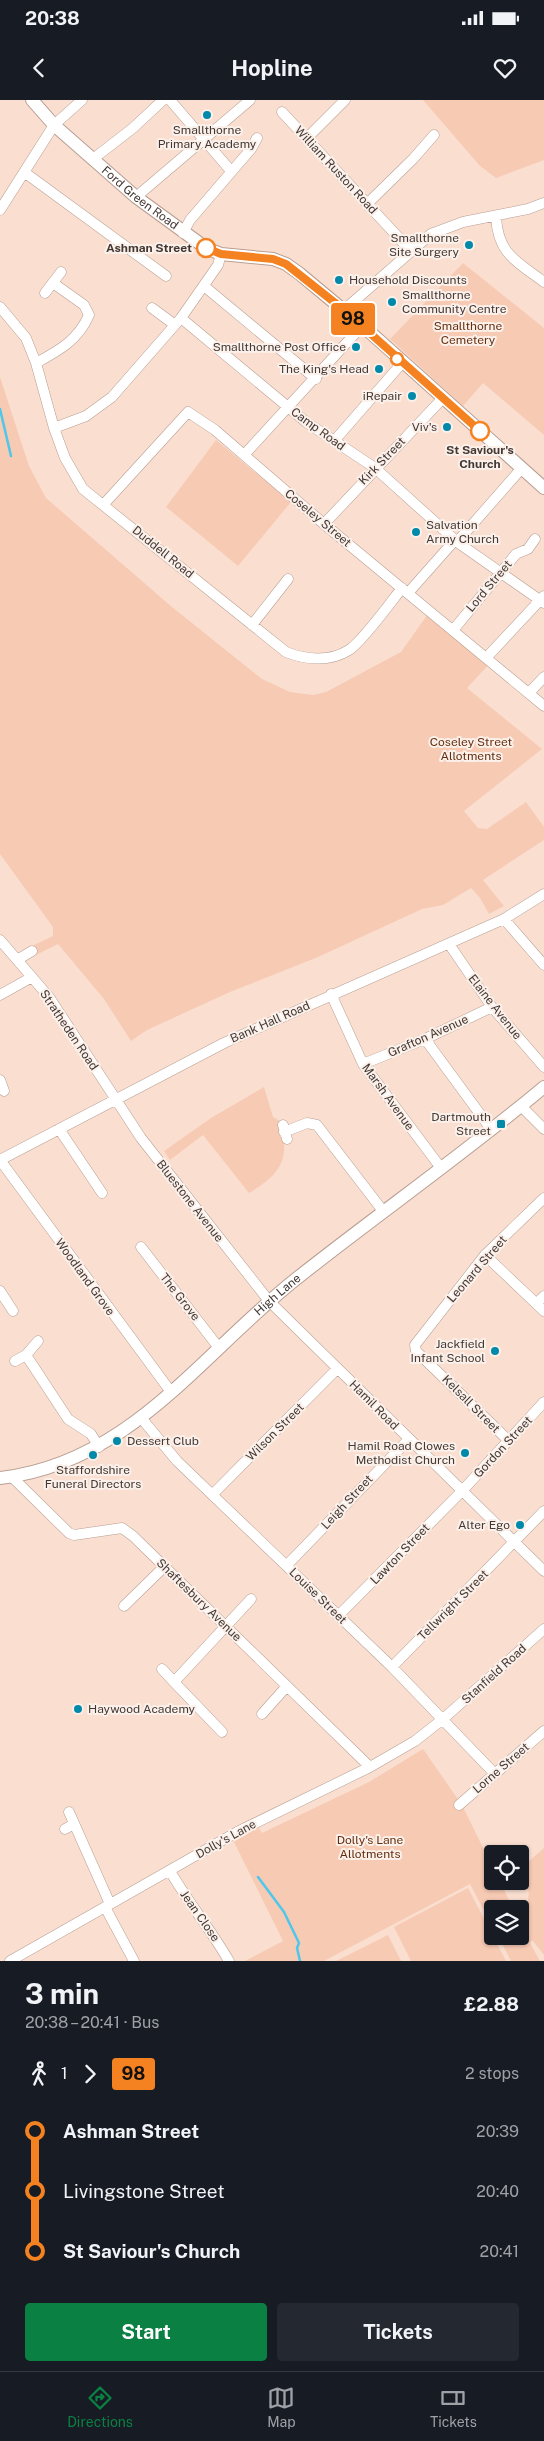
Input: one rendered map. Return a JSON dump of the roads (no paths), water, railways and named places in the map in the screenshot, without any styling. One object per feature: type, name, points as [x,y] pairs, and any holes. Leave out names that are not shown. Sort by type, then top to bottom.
[{"type":"main road","name":"Ford Green Road","points":[[32,100],[54,125],[136,197],[206,248],[221,254],[273,259],[286,264],[344,310],[544,488]]},
{"type":"main road","name":"High Lane","points":[[6,1478],[34,1473],[99,1447],[142,1418],[270,1301],[383,1211],[521,1106],[544,1086]]},
{"type":"street","points":[[0,210],[54,125],[82,100]]},
{"type":"street","points":[[93,159],[133,128],[163,100]]},
{"type":"street","points":[[170,100],[231,171]]},
{"type":"street","points":[[136,197],[250,100]]},
{"type":"street","points":[[307,138],[345,100]]},
{"type":"street","name":"William Ruston Road","points":[[282,112],[411,251]]},
{"type":"street","points":[[368,203],[413,159],[434,135]]},
{"type":"street","points":[[183,233],[190,220],[251,149],[257,138]]},
{"type":"street","points":[[24,172],[161,277]]},
{"type":"street","points":[[344,310],[432,234],[463,222],[528,210],[544,203]]},
{"type":"street","points":[[496,216],[497,232],[501,245],[512,257],[544,282]]},
{"type":"street","points":[[54,428],[86,416],[112,397],[178,322],[218,265],[221,254]]},
{"type":"street","points":[[45,293],[60,272]]},
{"type":"street","points":[[36,362],[73,340],[83,329],[89,315],[84,305],[52,283]]},
{"type":"street","points":[[204,286],[316,379]]},
{"type":"street","name":"Duddell Road","points":[[0,307],[26,338],[36,362],[54,428],[65,458],[82,489],[104,504],[252,625],[291,654],[306,659],[327,657],[350,650],[405,591],[456,541],[521,469]]},
{"type":"street","name":"Camp Road","points":[[152,308],[178,322],[306,422],[375,468],[456,541],[543,600]]},
{"type":"street","points":[[244,455],[316,379],[362,326]]},
{"type":"street","points":[[334,440],[402,363]]},
{"type":"street","name":"Kirk Street","points":[[324,524],[442,399]]},
{"type":"street","name":"Coseley Street","points":[[104,504],[188,412],[215,430],[324,524],[454,629],[544,706]]},
{"type":"street","name":"Lord Street","points":[[454,629],[516,554],[531,552],[535,539]]},
{"type":"street","points":[[252,625],[288,579]]},
{"type":"street","points":[[487,657],[543,600]]},
{"type":"street","points":[[529,693],[544,677]]},
{"type":"street","name":"Bank Hall Road","points":[[0,1160],[115,1098],[224,1043],[504,919],[544,894]]},
{"type":"street","points":[[504,919],[544,965]]},
{"type":"street","name":"Stratheden Road","points":[[0,940],[49,997],[115,1098]]},
{"type":"street","name":"Elaine Avenue","points":[[449,944],[492,1007],[544,1068]]},
{"type":"street","points":[[17,960],[32,951]]},
{"type":"street","points":[[0,995],[32,977]]},
{"type":"street","name":"Marsh Avenue","points":[[331,994],[364,1064],[441,1168]]},
{"type":"street","name":"Grafton Avenue","points":[[364,1064],[425,1039],[492,1007]]},
{"type":"street","points":[[425,1039],[491,1129]]},
{"type":"street","points":[[0,1080],[4,1091]]},
{"type":"street","name":"Bluestone Avenue","points":[[115,1098],[170,1176],[270,1301]]},
{"type":"street","points":[[521,1106],[544,1130]]},
{"type":"street","points":[[285,1132],[307,1123],[317,1124],[383,1211]]},
{"type":"street","points":[[59,1128],[102,1193]]},
{"type":"street","name":"Woodland Grove","points":[[0,1160],[171,1392]]},
{"type":"street","name":"Leonard Street","points":[[415,1346],[485,1255],[544,1198]]},
{"type":"street","name":"The Grove","points":[[141,1247],[219,1348]]},
{"type":"street","points":[[485,1255],[542,1304]]},
{"type":"street","points":[[0,1291],[13,1311]]},
{"type":"street","name":"Hamil Road","points":[[270,1301],[408,1440],[544,1571]]},
{"type":"street","points":[[15,1361],[26,1354],[38,1341]]},
{"type":"street","name":"Kelsall Street","points":[[415,1346],[416,1351],[509,1441]]},
{"type":"street","points":[[26,1354],[68,1419],[90,1434],[99,1447]]},
{"type":"street","name":"Wilson Street","points":[[213,1494],[337,1369]]},
{"type":"street","name":"Gordon Street","points":[[462,1491],[543,1404]]},
{"type":"street","name":"Louise Street","points":[[142,1418],[177,1461],[392,1667],[494,1773]]},
{"type":"street","name":"Leigh Street","points":[[286,1565],[408,1440]]},
{"type":"street","name":"Shaftesbury Avenue","points":[[6,1478],[69,1533],[74,1535],[122,1528],[133,1536],[370,1766]]},
{"type":"street","name":"Lawton Street","points":[[338,1616],[462,1491]]},
{"type":"street","name":"Tellwright Street","points":[[392,1667],[515,1543],[544,1511]]},
{"type":"street","points":[[124,1606],[164,1567]]},
{"type":"street","points":[[174,1682],[251,1598]]},
{"type":"street","name":"Stanfield Road","points":[[443,1719],[544,1629]]},
{"type":"street","points":[[162,1669],[224,1734]]},
{"type":"street","points":[[262,1714],[288,1686]]},
{"type":"street","name":"Dolly's Lane","points":[[10,1961],[237,1832],[370,1766],[415,1741],[443,1719]]},
{"type":"street","name":"Lorne Street","points":[[459,1804],[544,1731]]},
{"type":"street","points":[[69,1812],[70,1827],[134,1961]]},
{"type":"street","name":"Jean Close","points":[[170,1871],[187,1901],[214,1935],[229,1961]]},
{"type":"waterway","points":[[0,409],[11,456]]},
{"type":"waterway","points":[[258,1877],[284,1912],[299,1943],[297,1948],[300,1961]]},
{"type":"place","name":"Smallthorne Primary Academy","points":[[207,115]]},
{"type":"place","name":"Smallthorne Site Surgery","points":[[469,245]]},
{"type":"place","name":"Ashman Street","points":[[206,248]]},
{"type":"place","name":"Household Discounts","points":[[339,280]]},
{"type":"place","name":"Smallthorne Community Centre","points":[[392,302]]},
{"type":"place","name":"Smallthorne Post Office","points":[[356,347]]},
{"type":"place","name":"The King's Head","points":[[379,369]]},
{"type":"place","name":"iRepair","points":[[412,396]]},
{"type":"place","name":"Viv's","points":[[447,427]]},
{"type":"place","name":"St Saviour's Church","points":[[480,431]]},
{"type":"place","name":"Salvation Army Church","points":[[416,532]]},
{"type":"place","name":"Dartmouth Street","points":[[501,1124]]},
{"type":"place","name":"Jackfield Infant School","points":[[495,1351]]},
{"type":"place","name":"Dessert Club","points":[[117,1441]]},
{"type":"place","name":"Hamil Road Clowes Methodist Church","points":[[465,1453]]},
{"type":"place","name":"Staffordshire Funeral Directors","points":[[93,1455]]},
{"type":"place","name":"Alter Ego","points":[[520,1525]]},
{"type":"place","name":"Haywood Academy","points":[[78,1709]]},
{"type":"park label","name":"Smallthorne Cemetery","points":[[468,333]]},
{"type":"park label","name":"Coseley Street Allotments","points":[[471,749]]},
{"type":"park label","name":"Dolly's Lane Allotments","points":[[370,1847]]}]
